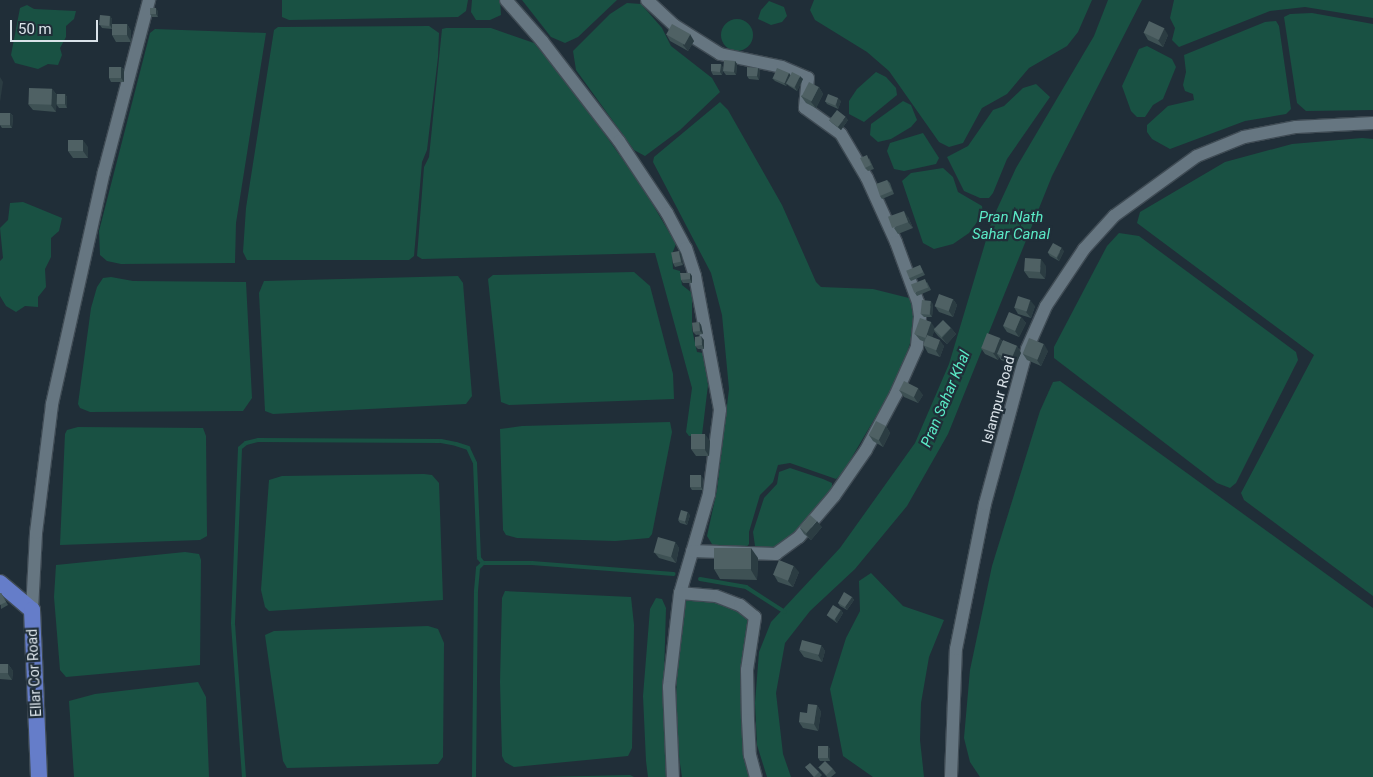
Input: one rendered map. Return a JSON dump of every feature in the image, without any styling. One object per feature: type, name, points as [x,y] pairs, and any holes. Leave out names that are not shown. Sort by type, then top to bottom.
[{"type":"main road","name":"Ellar Cor Road","points":[[0,583],[32,610],[39,777]]},
{"type":"street","points":[[32,610],[36,532],[52,404],[104,172],[149,0]]},
{"type":"street","points":[[506,0],[619,141],[667,213],[686,248],[720,410],[708,494],[680,593],[669,687],[673,777]]},
{"type":"street","points":[[647,0],[674,25],[720,54],[782,67],[808,78],[805,108],[840,134],[867,178],[896,242],[918,302],[920,317],[917,347],[896,394],[855,465],[799,537],[776,554],[692,552]]},
{"type":"street","name":"Islampur Road","points":[[951,777],[956,649],[979,533],[1027,349],[1046,306],[1084,249],[1114,216],[1197,156],[1244,137],[1279,130],[1373,122]]},
{"type":"street","points":[[680,593],[716,596],[746,608],[755,617],[747,670],[750,755],[756,777]]},
{"type":"water","points":[[282,0],[468,0],[466,11],[458,17],[289,20],[282,17]]},
{"type":"water","points":[[472,0],[500,0],[501,15],[490,20],[476,20],[471,12]]},
{"type":"water","points":[[522,0],[617,0],[578,37],[565,43],[551,37]]},
{"type":"water","points":[[814,0],[1092,0],[1078,32],[1067,46],[1029,68],[1007,94],[982,108],[963,143],[949,147],[939,142],[889,71],[867,52],[815,20],[810,10]]},
{"type":"water","name":"Pran Nath Sahar Canal","points":[[1108,0],[1142,0],[1052,176],[948,434],[907,506],[855,569],[810,611],[785,643],[776,693],[783,754],[791,777],[767,777],[757,745],[755,703],[759,652],[771,622],[840,548],[915,443],[949,364],[992,220],[1016,168],[1094,36]]},
{"type":"water","points":[[1174,0],[1373,0],[1373,18],[1305,7],[1270,11],[1179,47],[1172,40],[1175,28],[1170,18]]},
{"type":"water","points":[[769,1],[784,7],[787,16],[782,22],[771,25],[758,19],[761,10]]},
{"type":"water","points":[[627,3],[641,4],[662,28],[671,46],[712,78],[720,92],[680,130],[645,156],[634,150],[576,70],[573,51],[610,14]]},
{"type":"water","points":[[27,5],[34,9],[76,11],[74,19],[66,26],[66,37],[60,48],[62,55],[58,65],[48,64],[38,69],[15,63],[11,55],[20,8]]},
{"type":"water","points":[[1312,13],[1373,24],[1373,110],[1306,111],[1297,103],[1284,17],[1290,14]]},
{"type":"water","points":[[737,19],[749,23],[753,35],[749,47],[737,51],[725,47],[721,35],[725,23]]},
{"type":"water","points":[[1276,21],[1279,26],[1291,109],[1286,114],[1245,121],[1170,149],[1152,139],[1147,132],[1147,125],[1168,106],[1194,100],[1193,94],[1185,91],[1183,85],[1186,72],[1184,55],[1265,22]]},
{"type":"water","points":[[429,26],[439,33],[438,57],[427,150],[422,162],[414,256],[409,260],[247,260],[243,252],[246,208],[274,30],[278,27]]},
{"type":"water","points":[[491,28],[534,43],[574,91],[643,188],[676,244],[672,254],[673,269],[680,271],[682,285],[692,293],[692,329],[697,352],[703,353],[708,385],[702,435],[689,436],[686,432],[692,388],[655,253],[422,259],[417,256],[424,167],[429,157],[442,29]]},
{"type":"water","points":[[155,29],[266,33],[236,223],[235,263],[121,264],[107,261],[100,255],[99,231],[150,33]]},
{"type":"water","points":[[1147,46],[1172,59],[1176,67],[1163,99],[1153,105],[1145,117],[1137,117],[1131,111],[1122,86],[1139,49]]},
{"type":"water","points":[[876,72],[886,77],[896,88],[897,95],[864,122],[849,114],[849,101],[857,89]]},
{"type":"water","points":[[1036,84],[1050,97],[1007,159],[993,193],[989,198],[980,198],[964,191],[947,157],[968,146],[993,110],[1004,106],[1023,88]]},
{"type":"water","points":[[903,101],[911,105],[917,120],[911,127],[891,139],[878,142],[870,135],[871,124]]},
{"type":"water","points":[[720,102],[728,110],[782,205],[816,282],[821,287],[873,289],[909,298],[913,304],[915,328],[899,377],[842,474],[836,479],[790,463],[778,465],[773,482],[760,495],[749,532],[749,544],[746,548],[715,549],[707,536],[717,490],[729,389],[722,315],[711,273],[653,162],[654,157]]},
{"type":"water","points":[[923,133],[939,158],[936,164],[904,171],[894,169],[887,151],[890,143]]},
{"type":"water","points":[[1362,138],[1373,139],[1373,596],[1244,500],[1241,493],[1314,355],[1137,223],[1140,212],[1225,162],[1292,144]]},
{"type":"water","points":[[943,168],[953,177],[958,192],[982,206],[983,214],[969,233],[953,244],[934,249],[923,243],[902,181],[911,173]]},
{"type":"water","points":[[23,202],[62,218],[59,231],[51,238],[51,257],[45,269],[46,287],[38,297],[38,307],[25,306],[16,312],[6,306],[0,296],[0,261],[3,258],[0,228],[8,220],[10,203]]},
{"type":"water","points":[[1119,233],[1139,236],[1296,352],[1298,360],[1236,483],[1230,488],[1217,483],[1054,358],[1054,347],[1107,246]]},
{"type":"water","points":[[634,272],[650,286],[673,374],[674,399],[509,405],[501,402],[488,279],[493,275]]},
{"type":"water","points":[[458,276],[463,283],[472,396],[466,404],[273,414],[265,411],[259,293],[264,281]]},
{"type":"water","points":[[111,277],[133,281],[246,282],[252,398],[243,411],[90,412],[80,408],[78,404],[91,308],[97,287],[103,278]]},
{"type":"water","points":[[1060,381],[1373,608],[1373,777],[980,777],[970,762],[964,738],[970,670],[992,566],[1040,411],[1053,382]]},
{"type":"water","points":[[670,422],[672,432],[652,534],[649,538],[615,541],[517,538],[506,535],[503,530],[500,429],[522,426]]},
{"type":"water","points":[[78,427],[203,428],[206,436],[207,536],[200,540],[60,545],[65,434],[67,430]]},
{"type":"water","points":[[790,468],[832,483],[832,487],[794,537],[780,546],[760,549],[755,546],[753,532],[764,498],[777,484],[779,472]]},
{"type":"water","points":[[432,475],[439,483],[443,600],[269,611],[265,607],[261,590],[269,480],[282,476]]},
{"type":"water","points":[[185,552],[199,554],[201,560],[200,665],[66,677],[60,670],[54,597],[56,565]]},
{"type":"water","points":[[871,573],[903,606],[944,620],[929,657],[921,703],[920,740],[924,777],[873,777],[843,756],[830,689],[846,638],[860,611],[859,581]]},
{"type":"water","points":[[505,591],[631,597],[634,625],[632,748],[628,756],[514,767],[505,762],[502,756],[500,682],[502,598]]},
{"type":"water","points":[[656,598],[662,599],[666,608],[663,709],[667,777],[648,777],[646,761],[643,696],[650,609]]},
{"type":"water","points":[[693,598],[723,602],[751,616],[751,777],[682,777],[675,730],[678,642],[685,600]]},
{"type":"water","points":[[428,626],[438,629],[444,643],[443,757],[438,764],[287,768],[283,761],[265,635],[274,631]]},
{"type":"water","points":[[198,682],[206,697],[209,777],[74,777],[69,701],[95,694]]},
{"type":"water","points":[[630,775],[634,777],[541,777]]},
{"type":"building","points":[[150,8],[156,8],[156,14],[150,14]]},
{"type":"building","points":[[100,15],[110,16],[109,26],[99,25]]},
{"type":"building","points":[[1149,21],[1164,28],[1159,40],[1144,33]]},
{"type":"building","points":[[112,24],[127,24],[127,35],[112,35]]},
{"type":"building","points":[[672,24],[690,34],[685,45],[666,34]]},
{"type":"building","points":[[724,60],[735,61],[734,72],[723,71]]},
{"type":"building","points":[[711,64],[721,64],[720,72],[711,71]]},
{"type":"building","points":[[109,67],[121,67],[121,78],[109,78]]},
{"type":"building","points":[[747,67],[758,68],[757,76],[747,76]]},
{"type":"building","points":[[777,68],[789,73],[785,83],[773,78]]},
{"type":"building","points":[[792,72],[800,76],[794,88],[786,84]]},
{"type":"building","points":[[809,82],[819,87],[812,101],[802,96]]},
{"type":"building","points":[[29,88],[52,89],[51,105],[28,104]]},
{"type":"building","points":[[57,94],[65,94],[65,104],[57,104]]},
{"type":"building","points":[[828,94],[838,98],[835,106],[825,101]]},
{"type":"building","points":[[837,110],[846,117],[838,127],[829,120]]},
{"type":"building","points":[[0,113],[10,113],[10,125],[0,125]]},
{"type":"building","points":[[68,140],[83,140],[83,151],[68,151]]},
{"type":"building","points":[[867,155],[871,165],[865,168],[860,158]]},
{"type":"building","points":[[887,180],[892,191],[880,196],[876,184]]},
{"type":"building","points":[[904,211],[908,222],[892,228],[888,217]]},
{"type":"building","points":[[1053,243],[1062,248],[1056,257],[1048,253]]},
{"type":"building","points":[[679,251],[681,262],[673,263],[671,252]]},
{"type":"building","points":[[1025,258],[1041,259],[1040,272],[1024,271]]},
{"type":"building","points":[[920,265],[923,272],[909,278],[906,271]]},
{"type":"building","points":[[680,273],[690,273],[690,279],[681,280]]},
{"type":"building","points":[[925,279],[928,287],[914,293],[911,284]]},
{"type":"building","points":[[939,294],[953,299],[949,311],[935,306]]},
{"type":"building","points":[[1018,296],[1030,300],[1027,311],[1014,307]]},
{"type":"building","points":[[922,300],[931,301],[929,315],[921,314]]},
{"type":"building","points":[[1009,312],[1021,317],[1015,331],[1003,326]]},
{"type":"building","points":[[920,318],[931,322],[925,338],[914,334]]},
{"type":"building","points":[[943,320],[951,328],[942,337],[934,329]]},
{"type":"building","points":[[699,322],[700,331],[693,332],[692,323]]},
{"type":"building","points":[[987,333],[1000,338],[994,353],[981,348]]},
{"type":"building","points":[[927,335],[940,340],[936,350],[923,345]]},
{"type":"building","points":[[701,336],[702,345],[695,346],[695,337]]},
{"type":"building","points":[[1029,338],[1044,344],[1037,360],[1023,354]]},
{"type":"building","points":[[1003,340],[1017,346],[1011,360],[997,354]]},
{"type":"building","points":[[904,381],[918,388],[914,397],[899,390]]},
{"type":"building","points":[[876,421],[886,426],[879,440],[869,435]]},
{"type":"building","points":[[691,434],[705,434],[705,449],[691,449]]},
{"type":"building","points":[[690,475],[701,475],[701,487],[690,487]]},
{"type":"building","points":[[681,510],[688,512],[685,522],[678,520]]},
{"type":"building","points":[[810,515],[817,521],[806,533],[800,527]]},
{"type":"building","points":[[658,537],[675,542],[671,557],[654,552]]},
{"type":"building","points":[[714,548],[751,548],[751,569],[714,569]]},
{"type":"building","points":[[779,560],[794,566],[788,581],[773,575]]},
{"type":"building","points":[[844,592],[852,597],[845,607],[838,603]]},
{"type":"building","points":[[0,593],[6,602],[0,605]]},
{"type":"building","points":[[833,605],[841,610],[834,620],[827,615]]},
{"type":"building","points":[[802,640],[821,645],[819,655],[799,650]]},
{"type":"building","points":[[0,664],[8,664],[8,673],[0,673]]},
{"type":"building","points":[[808,704],[817,705],[814,724],[799,722],[800,712],[807,713]]},
{"type":"building","points":[[818,746],[828,746],[828,758],[818,758]]},
{"type":"building","points":[[825,761],[833,769],[826,775],[819,767]]},
{"type":"building","points":[[810,763],[819,772],[814,777],[805,767]]},
{"type":"waterway","points":[[244,777],[233,623],[240,448],[246,443],[258,440],[441,441],[456,444],[468,448],[475,463],[479,558],[483,563],[532,563],[674,574]]},
{"type":"waterway","points":[[474,777],[476,591],[478,568],[483,563]]},
{"type":"waterway","points":[[700,579],[746,587],[785,612]]},
{"type":"water label","name":"Pran Sahar Khal","points":[[946,399]]}]
